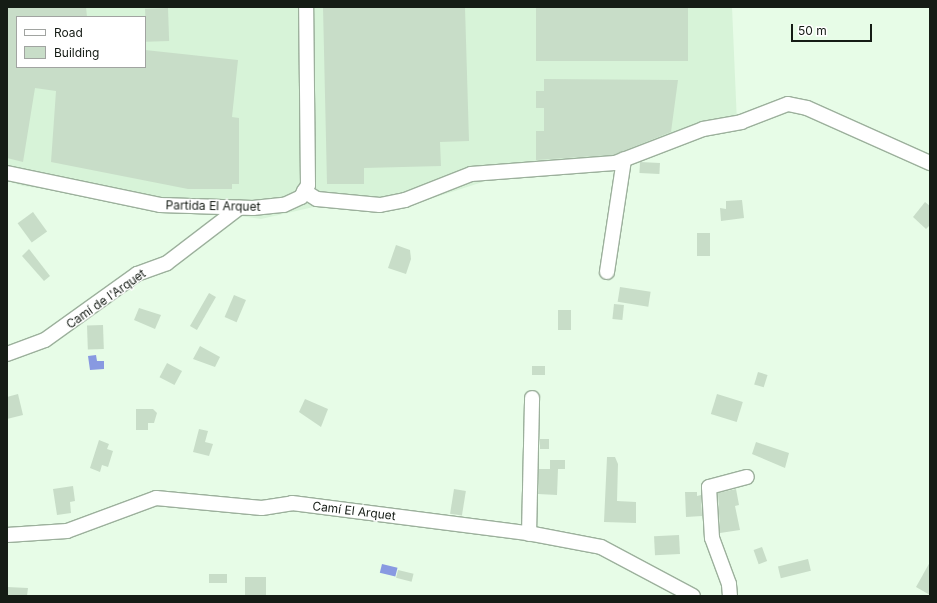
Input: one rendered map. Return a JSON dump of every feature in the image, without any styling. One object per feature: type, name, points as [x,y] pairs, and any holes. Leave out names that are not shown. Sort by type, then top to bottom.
[{"type":"street","points":[[306,7],[308,185],[304,191],[317,199],[380,205],[405,200],[471,174],[624,159],[703,129],[740,122],[788,104],[808,108],[930,163]]},
{"type":"street","points":[[607,272],[624,159]]},
{"type":"street","name":"Partida El Arquet","points":[[7,173],[160,205],[239,208],[284,205],[304,191]]},
{"type":"street","name":"Camí de l'Arquet","points":[[7,354],[45,340],[138,274],[167,263],[239,208]]},
{"type":"street","points":[[529,534],[532,398]]},
{"type":"street","points":[[730,596],[729,584],[712,538],[709,487],[747,477]]},
{"type":"street","name":"Camí El Arquet","points":[[7,535],[67,531],[156,498],[262,508],[292,503],[529,534],[601,547],[693,596]]},
{"type":"shaded area","points":[[7,7],[732,7],[737,123],[609,171],[495,178],[405,207],[318,206],[261,219],[23,186],[7,181]]},
{"type":"water","points":[[96,355],[97,361],[104,361],[104,369],[90,370],[88,356]]},
{"type":"water","points":[[382,564],[398,568],[395,577],[380,573]]},
{"type":"building","points":[[7,7],[86,7],[87,16],[16,16],[16,68],[146,68],[146,50],[238,60],[232,117],[239,118],[239,184],[232,184],[232,189],[188,189],[51,162],[56,91],[35,88],[23,162],[7,158]]},
{"type":"building","points":[[323,7],[465,7],[469,141],[440,142],[441,166],[364,168],[364,184],[327,184]]},
{"type":"building","points":[[536,7],[688,7],[688,61],[536,61]]},
{"type":"building","points":[[168,8],[169,41],[146,42],[145,9]]},
{"type":"building","points":[[544,79],[678,80],[671,132],[613,155],[536,160],[536,131],[544,131],[544,108],[536,108],[536,91],[544,91]]},
{"type":"building","points":[[640,162],[660,163],[659,174],[639,173]]},
{"type":"building","points":[[742,200],[744,218],[721,221],[720,208],[726,209],[726,201]]},
{"type":"building","points":[[925,202],[930,206],[930,225],[926,229],[913,217]]},
{"type":"building","points":[[33,212],[47,231],[32,243],[18,223]]},
{"type":"building","points":[[697,233],[710,233],[710,256],[697,256]]},
{"type":"building","points":[[396,245],[410,250],[411,259],[406,274],[388,268]]},
{"type":"building","points":[[29,249],[50,276],[44,281],[22,256]]},
{"type":"building","points":[[620,287],[651,292],[648,307],[618,302]]},
{"type":"building","points":[[209,293],[216,297],[197,330],[190,326]]},
{"type":"building","points":[[234,295],[246,300],[237,322],[225,317]]},
{"type":"building","points":[[614,304],[624,305],[622,320],[612,319]]},
{"type":"building","points":[[139,308],[161,315],[155,329],[134,320]]},
{"type":"building","points":[[558,310],[571,310],[571,330],[558,330]]},
{"type":"building","points":[[103,325],[104,349],[88,350],[87,326]]},
{"type":"building","points":[[200,346],[220,357],[215,367],[193,359]]},
{"type":"building","points":[[167,363],[182,371],[174,385],[159,377]]},
{"type":"building","points":[[532,366],[545,366],[545,375],[532,375]]},
{"type":"building","points":[[758,372],[768,375],[764,387],[754,384]]},
{"type":"building","points":[[18,394],[23,415],[7,419],[7,397]]},
{"type":"building","points":[[717,394],[743,402],[737,422],[711,414]]},
{"type":"building","points":[[305,399],[328,409],[321,427],[299,412]]},
{"type":"building","points":[[136,409],[153,409],[157,413],[154,423],[148,423],[148,430],[136,430]]},
{"type":"building","points":[[199,429],[208,431],[205,442],[213,444],[209,456],[193,452]]},
{"type":"building","points":[[540,439],[549,439],[549,449],[540,449]]},
{"type":"building","points":[[99,440],[109,444],[107,449],[113,451],[108,467],[102,465],[100,472],[90,468]]},
{"type":"building","points":[[756,442],[789,453],[785,468],[752,454]]},
{"type":"building","points":[[607,457],[615,457],[618,464],[617,501],[636,502],[636,523],[604,522]]},
{"type":"building","points":[[550,460],[565,460],[565,469],[558,469],[557,495],[538,494],[539,469],[550,469]]},
{"type":"building","points":[[73,486],[75,501],[70,502],[71,513],[57,515],[53,489]]},
{"type":"building","points":[[454,489],[466,491],[462,516],[450,514]]},
{"type":"building","points":[[736,489],[739,505],[735,506],[740,530],[720,533],[718,493]]},
{"type":"building","points":[[685,492],[697,492],[697,496],[701,495],[702,516],[686,517]]},
{"type":"building","points":[[679,535],[680,554],[655,555],[654,536]]},
{"type":"building","points":[[762,547],[767,561],[759,564],[754,550]]},
{"type":"building","points":[[808,559],[811,571],[781,578],[778,566]]},
{"type":"building","points":[[930,562],[930,595],[916,587]]},
{"type":"building","points":[[398,570],[414,574],[412,582],[396,578]]},
{"type":"building","points":[[209,574],[227,574],[227,583],[209,583]]},
{"type":"building","points":[[245,577],[266,577],[266,596],[245,596]]},
{"type":"building","points":[[7,587],[28,588],[27,596],[7,596]]}]
